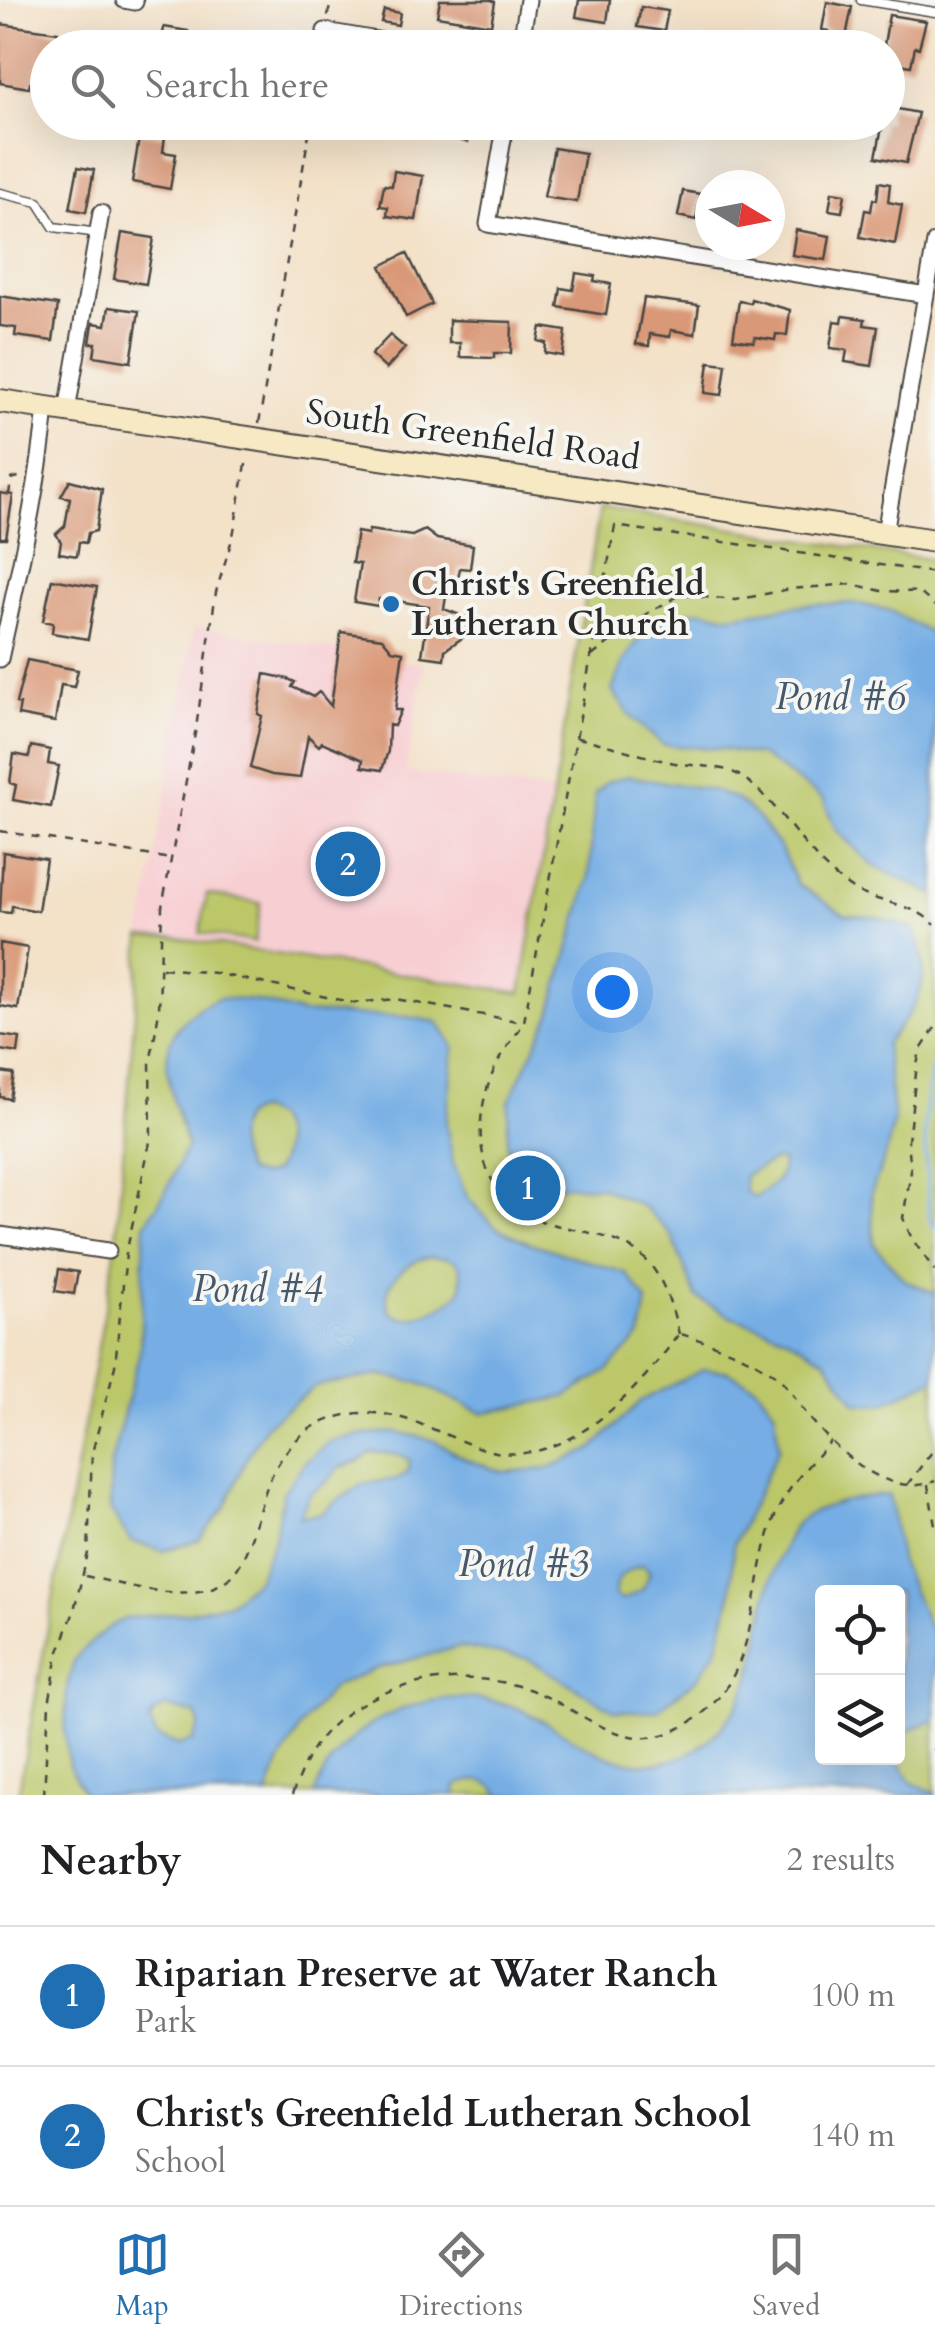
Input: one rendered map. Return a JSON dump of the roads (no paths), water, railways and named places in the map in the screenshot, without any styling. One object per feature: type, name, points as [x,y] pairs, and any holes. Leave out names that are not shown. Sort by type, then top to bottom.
[{"type":"main road","name":"South Greenfield Road","points":[[0,401],[935,541]]},
{"type":"street","points":[[523,30],[528,0]]},
{"type":"street","points":[[503,140],[488,224],[926,295]]},
{"type":"street","points":[[0,659],[101,213]]},
{"type":"street","points":[[886,533],[935,242]]},
{"type":"street","points":[[0,579],[18,582]]},
{"type":"street","points":[[0,1235],[108,1251]]},
{"type":"lane","points":[[861,0],[935,12]]},
{"type":"lane","points":[[0,193],[38,202],[54,227],[98,233]]},
{"type":"water","name":"Pond #6","points":[[853,603],[889,610],[935,636],[935,895],[872,865],[836,830],[823,799],[762,756],[663,745],[630,716],[612,690],[623,662],[641,636],[670,615],[702,610],[731,616],[801,605]]},
{"type":"water","points":[[628,776],[712,790],[738,800],[759,819],[781,849],[797,884],[845,915],[879,918],[914,929],[923,977],[915,1004],[885,1044],[894,1119],[871,1194],[874,1244],[904,1280],[935,1293],[935,1379],[882,1404],[856,1403],[825,1359],[783,1335],[731,1316],[696,1297],[671,1234],[644,1207],[601,1187],[540,1185],[507,1145],[509,1102],[551,1013],[589,878],[595,793],[607,782]],"holes":[[[775,1160],[783,1162],[778,1179],[769,1187],[754,1198],[745,1191],[744,1175]]]},
{"type":"water","name":"Pond #4","points":[[219,998],[256,1001],[300,1013],[408,1017],[438,1022],[454,1047],[446,1123],[453,1162],[468,1199],[497,1228],[530,1243],[626,1273],[647,1301],[641,1336],[607,1371],[565,1397],[482,1413],[420,1383],[380,1375],[316,1386],[266,1425],[244,1462],[226,1506],[199,1540],[163,1551],[130,1541],[110,1509],[111,1463],[140,1351],[145,1225],[187,1146],[169,1080],[170,1043],[179,1026],[195,1011]],"holes":[[[260,1110],[275,1118],[283,1145],[274,1172],[261,1176],[247,1172],[238,1144],[243,1119]],[[429,1257],[457,1263],[461,1291],[428,1313],[409,1318],[397,1316],[389,1309],[390,1286],[411,1264]]]},
{"type":"water","name":"Pond #3","points":[[704,1369],[726,1371],[757,1387],[775,1411],[779,1448],[733,1546],[731,1595],[717,1650],[698,1678],[656,1711],[615,1711],[526,1658],[459,1647],[375,1669],[333,1687],[302,1724],[278,1766],[268,1795],[85,1795],[69,1766],[65,1731],[67,1687],[80,1652],[126,1618],[189,1612],[229,1603],[258,1578],[273,1542],[283,1493],[304,1463],[331,1441],[397,1432],[433,1440],[468,1460],[503,1472],[546,1469],[591,1450],[641,1401]],"holes":[[[371,1452],[401,1455],[410,1460],[408,1472],[397,1479],[361,1484],[323,1513],[299,1517],[310,1494],[340,1467],[358,1462]],[[644,1565],[650,1573],[643,1589],[622,1600],[615,1596],[619,1579]],[[165,1707],[196,1714],[200,1725],[193,1741],[179,1745],[157,1737],[150,1722],[153,1714]]]},
{"type":"water","points":[[889,1495],[901,1564],[935,1641],[935,1720],[907,1731],[905,1739],[905,1585],[815,1585],[815,1765],[901,1765],[912,1783],[935,1795],[500,1795],[486,1782],[474,1781],[455,1787],[456,1795],[314,1795],[331,1761],[370,1725],[419,1704],[446,1699],[499,1702],[524,1711],[594,1750],[631,1763],[651,1764],[692,1751],[721,1728],[747,1687],[773,1573],[794,1527],[815,1511],[853,1499]]},
{"type":"waterway","points":[[935,1061],[927,1099],[925,1138],[929,1217],[935,1230]]},
{"type":"place","name":"Christ's Greenfield Lutheran Church","points":[[391,604]]},
{"type":"place","name":"Christ's Greenfield Lutheran School","points":[[348,864]]},
{"type":"place","name":"Riparian Preserve at Water Ranch","points":[[528,1188]]}]
